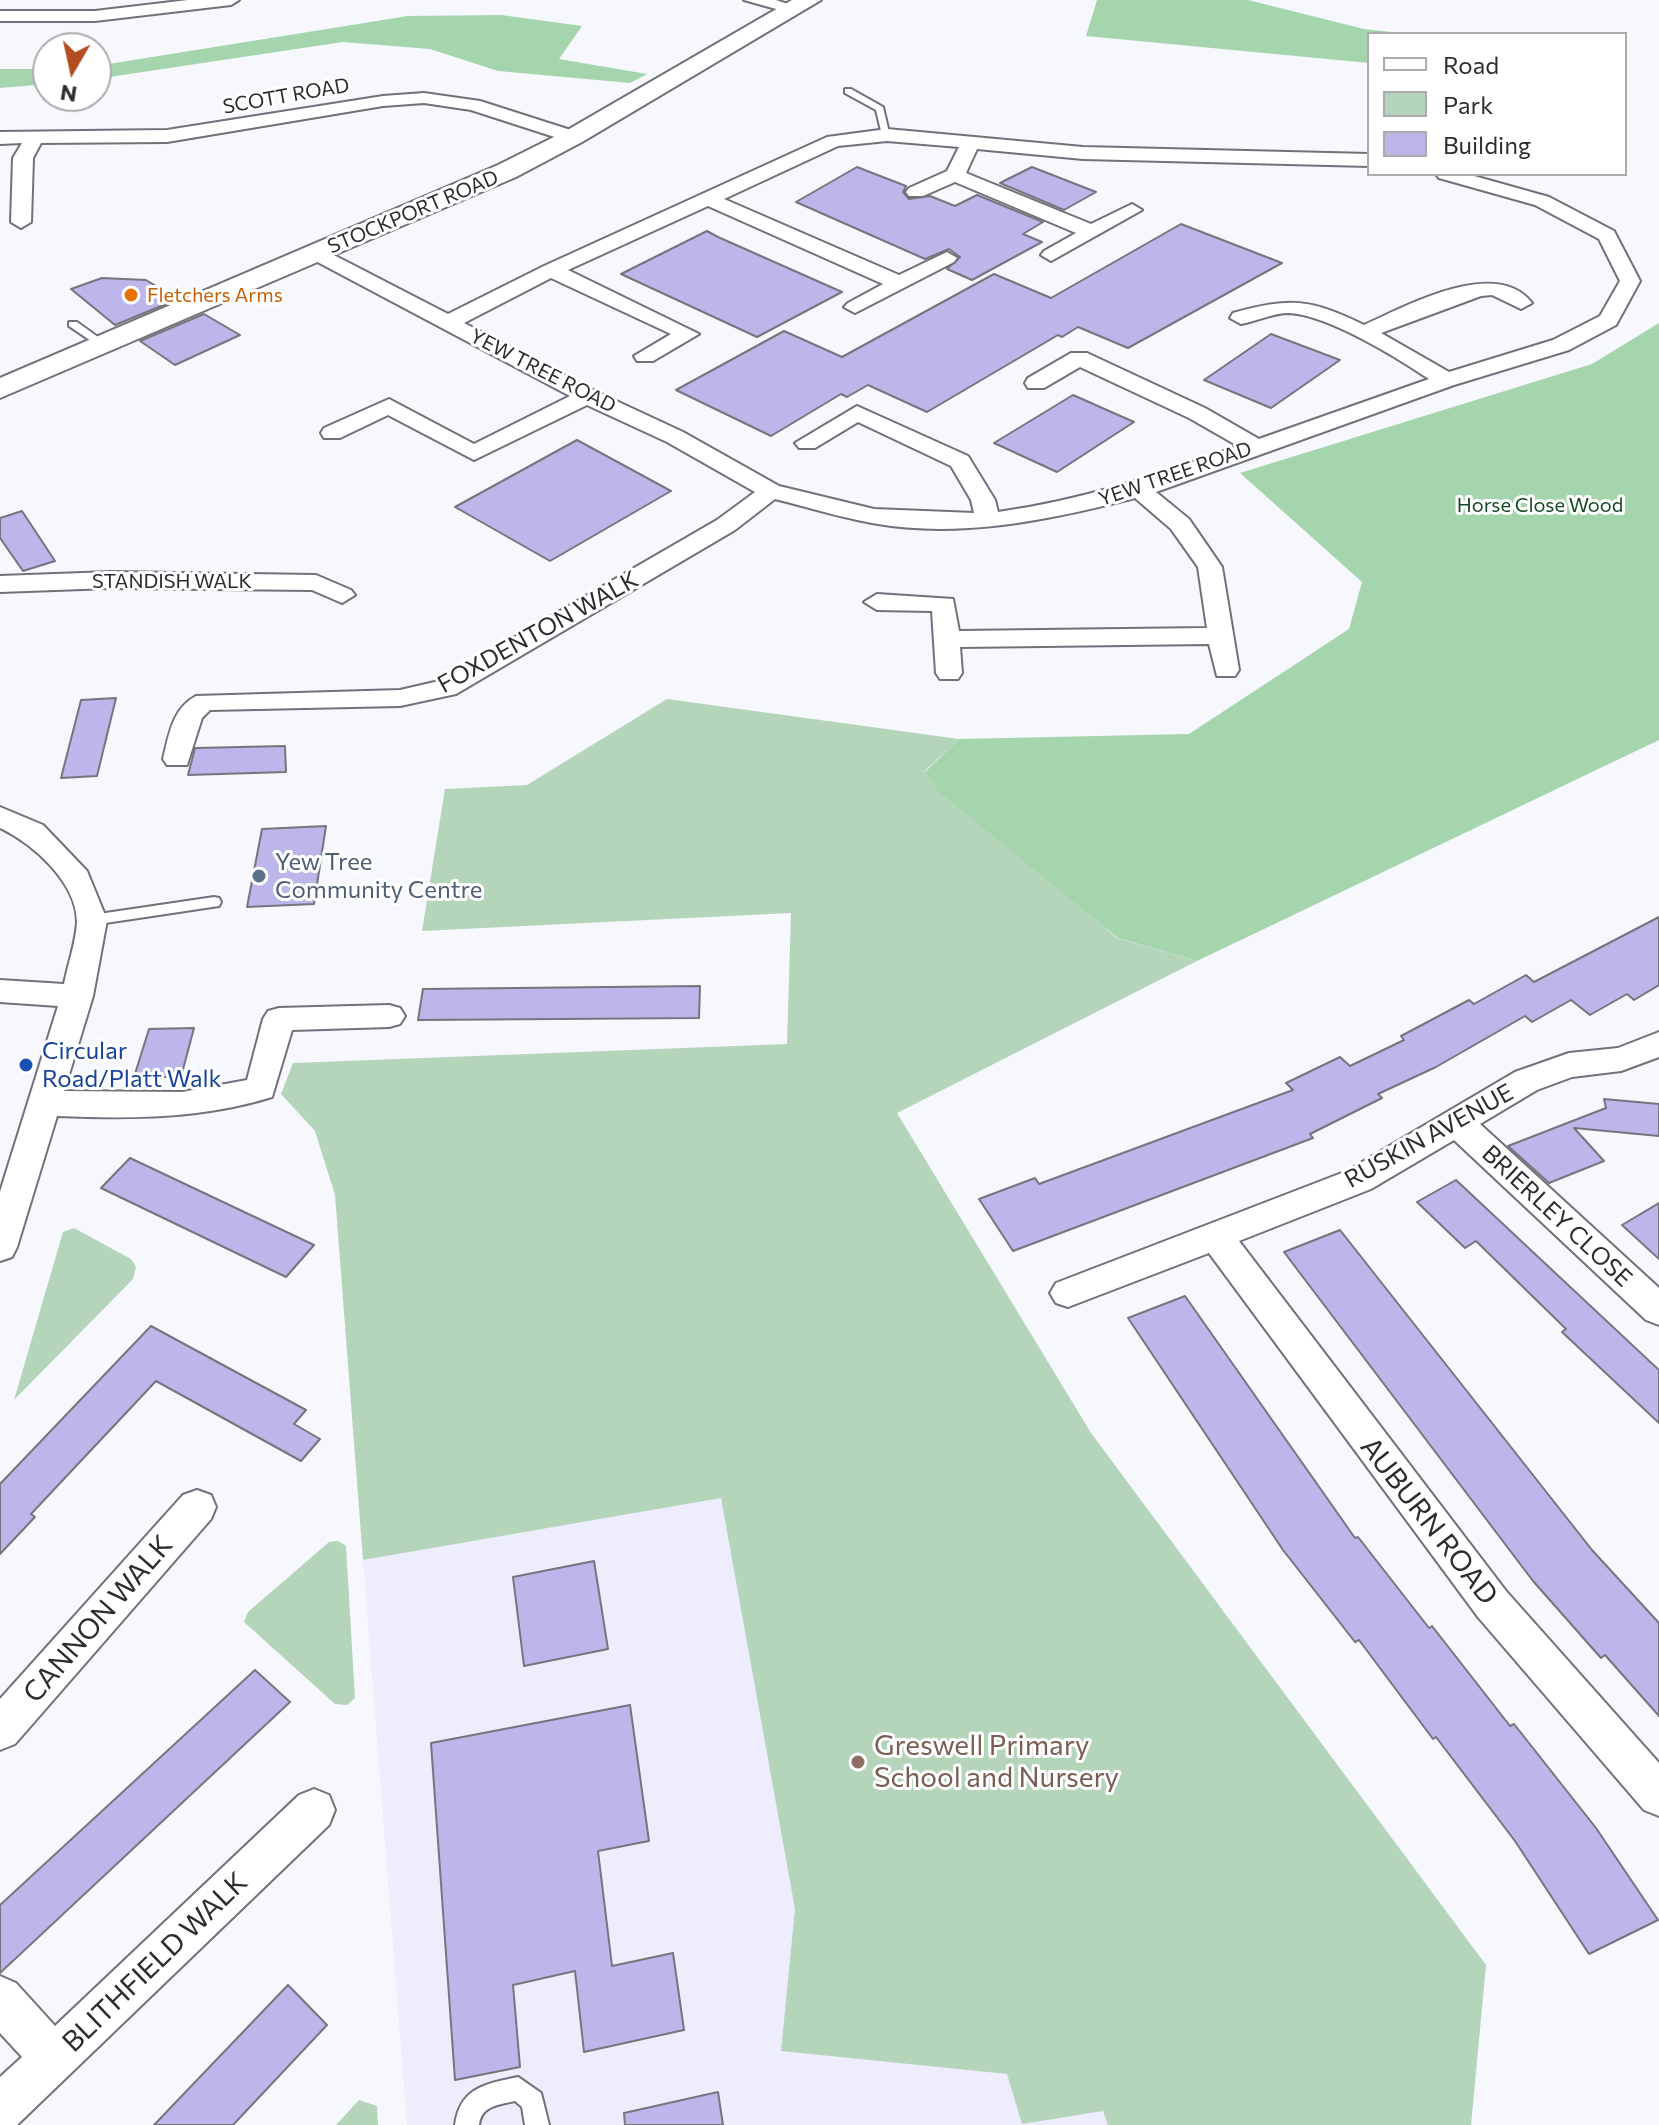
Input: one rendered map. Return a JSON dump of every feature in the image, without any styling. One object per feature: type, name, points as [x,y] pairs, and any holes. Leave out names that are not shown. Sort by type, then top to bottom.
[{"type":"highway","name":"STOCKPORT ROAD","points":[[0,389],[507,171],[573,137],[801,5]]},
{"type":"street","points":[[0,16],[95,16],[231,0]]},
{"type":"street","points":[[752,0],[801,5]]},
{"type":"street","name":"SCOTT ROAD","points":[[0,138],[167,136],[413,98],[474,105],[573,137]]},
{"type":"street","name":"YEW TREE ROAD","points":[[449,322],[551,270],[834,141],[887,135],[1083,153],[1367,160]]},
{"type":"street","points":[[21,222],[23,158],[35,138]]},
{"type":"street","points":[[916,192],[955,175],[970,143]]},
{"type":"street","points":[[955,175],[1092,232]]},
{"type":"street","name":"YEW TREE ROAD","points":[[317,254],[587,396],[675,437],[771,491],[874,516],[988,521],[1061,510],[1139,490],[1446,380],[1561,345],[1608,320],[1630,281],[1607,235],[1542,201],[1453,176]]},
{"type":"street","points":[[706,198],[899,283]]},
{"type":"street","points":[[1051,255],[1132,210]]},
{"type":"street","points":[[855,307],[947,258]]},
{"type":"street","points":[[551,270],[688,334],[645,356]]},
{"type":"street","points":[[1362,334],[1403,315],[1480,289],[1495,289],[1521,303]]},
{"type":"street","points":[[1241,318],[1286,307],[1305,309],[1362,334],[1446,380]]},
{"type":"street","points":[[1036,383],[1079,358],[1197,413],[1256,447]]},
{"type":"street","points":[[332,433],[389,406],[474,453],[587,396]]},
{"type":"street","points":[[807,443],[857,413],[960,461],[983,500],[988,521]]},
{"type":"street","points":[[1139,490],[1180,524],[1210,567],[1226,670]]},
{"type":"street","name":"FOXDENTON WALK","points":[[177,759],[188,715],[193,707],[205,702],[400,698],[447,688],[726,525],[771,491]]},
{"type":"street","name":"STANDISH WALK","points":[[0,584],[110,580],[316,583],[342,595]]},
{"type":"street","points":[[877,602],[944,604],[949,673]]},
{"type":"street","points":[[946,639],[1221,636]]},
{"type":"street","points":[[0,816],[33,832],[77,878],[92,920],[77,996],[0,1247]]},
{"type":"street","points":[[0,991],[77,996]]},
{"type":"street","points":[[46,1103],[186,1104],[233,1098],[261,1088],[279,1019],[389,1016]]},
{"type":"street","name":"RUSKIN AVENUE","points":[[1068,1293],[1359,1180],[1526,1081],[1569,1065],[1621,1059],[1659,1044]]},
{"type":"street","name":"BRIERLEY CLOSE","points":[[1456,1122],[1659,1310]]},
{"type":"street","name":"AUBURN ROAD","points":[[1214,1234],[1492,1604],[1659,1795]]},
{"type":"street","name":"CANNON WALK","points":[[0,1730],[197,1507]]},
{"type":"street","name":"BLITHFIELD WALK","points":[[0,1999],[54,2059],[314,1810]]},
{"type":"street","points":[[0,2109],[54,2059]]},
{"type":"lane","points":[[848,91],[880,109],[887,135]]},
{"type":"lane","points":[[73,324],[104,345]]},
{"type":"lane","points":[[92,920],[214,902]]},
{"type":"lane","points":[[467,2125],[467,2109],[476,2099],[518,2089],[533,2101],[537,2125]]},
{"type":"shaded area","name":"Greswell Primary School and Nursery","points":[[1091,1433],[1486,1965],[1471,2125],[407,2125],[363,1560]]},
{"type":"green space","points":[[1097,0],[1248,0],[1364,29],[1392,32],[1367,32],[1367,63],[1086,36]]},
{"type":"green space","points":[[501,15],[582,26],[559,59],[647,74],[630,83],[498,71],[430,49],[343,42],[112,77],[112,63],[408,16]]},
{"type":"green space","points":[[0,69],[32,69],[32,85],[0,88]]},
{"type":"green space","name":"Horse Close Wood","points":[[1659,323],[1659,740],[1197,961],[1118,938],[938,791],[925,772],[959,739],[1189,734],[1349,629],[1362,582],[1240,473],[1592,364]]},
{"type":"green space","points":[[667,699],[959,739],[925,771],[1117,938],[1197,961],[897,1113],[1091,1433],[1486,1965],[1471,2125],[1108,2125],[1103,2111],[1022,2124],[1007,2074],[781,2051],[795,1909],[721,1498],[363,1560],[335,1195],[315,1131],[281,1094],[293,1063],[787,1044],[791,913],[422,931],[445,789],[527,785]]},
{"type":"green space","points":[[74,1228],[131,1259],[136,1267],[133,1279],[14,1400],[63,1232]]},
{"type":"green space","points":[[338,1541],[346,1546],[355,1698],[347,1705],[335,1704],[244,1622],[248,1612],[329,1542]]},
{"type":"green space","points":[[359,2100],[377,2106],[378,2125],[336,2125]]},
{"type":"building","points":[[857,167],[906,186],[903,192],[909,199],[930,196],[955,206],[977,195],[1043,222],[1023,234],[1042,242],[972,280],[947,269],[960,257],[949,249],[925,259],[796,202]]},
{"type":"building","points":[[1032,167],[1096,192],[1064,210],[1000,183]]},
{"type":"building","points":[[1181,224],[1282,263],[1128,348],[1078,327],[1062,337],[1058,335],[927,412],[868,385],[847,397],[841,394],[771,436],[676,390],[784,331],[842,357],[994,274],[1051,298]]},
{"type":"building","points":[[707,231],[842,292],[757,337],[621,274]]},
{"type":"building","points":[[102,278],[146,280],[178,299],[115,325],[71,289]]},
{"type":"building","points":[[204,314],[240,335],[175,365],[140,341]]},
{"type":"building","points":[[1271,334],[1340,360],[1271,408],[1204,380]]},
{"type":"building","points":[[1073,395],[1134,422],[1057,472],[994,443]]},
{"type":"building","points":[[577,440],[671,491],[550,561],[455,507]]},
{"type":"building","points":[[22,511],[55,561],[23,571],[0,538],[0,518]]},
{"type":"building","points":[[116,698],[97,776],[61,778],[81,700]]},
{"type":"building","points":[[285,746],[286,772],[188,775],[195,748]]},
{"type":"building","points":[[326,826],[314,904],[247,907],[262,829]]},
{"type":"building","points":[[1659,917],[1659,985],[1634,1000],[1627,994],[1590,1015],[1571,1000],[1532,1022],[1525,1016],[1436,1067],[1378,1094],[1382,1098],[1310,1134],[1313,1138],[1013,1251],[979,1199],[1035,1178],[1039,1184],[1293,1090],[1286,1083],[1340,1057],[1350,1066],[1404,1040],[1401,1036],[1469,1000],[1474,1004],[1526,975],[1534,982]]},
{"type":"building","points":[[700,986],[699,1018],[418,1020],[423,989]]},
{"type":"building","points":[[194,1028],[181,1077],[134,1077],[149,1029]]},
{"type":"building","points":[[1604,1099],[1659,1104],[1659,1136],[1574,1128],[1604,1161],[1549,1183],[1508,1146],[1606,1108]]},
{"type":"building","points":[[130,1158],[314,1245],[286,1277],[101,1188]]},
{"type":"building","points":[[1456,1180],[1659,1370],[1659,1423],[1562,1332],[1566,1329],[1476,1241],[1465,1248],[1417,1202]]},
{"type":"building","points":[[1659,1203],[1659,1259],[1622,1225]]},
{"type":"building","points":[[1340,1230],[1592,1550],[1659,1623],[1659,1716],[1605,1655],[1601,1658],[1533,1581],[1284,1252]]},
{"type":"building","points":[[1185,1296],[1355,1538],[1358,1537],[1429,1628],[1432,1626],[1510,1726],[1514,1724],[1596,1828],[1658,1920],[1589,1954],[1515,1841],[1359,1640],[1355,1642],[1283,1550],[1128,1318]]},
{"type":"building","points":[[151,1326],[306,1410],[294,1424],[320,1439],[301,1461],[156,1381],[31,1514],[35,1517],[0,1554],[0,1484]]},
{"type":"building","points":[[594,1561],[608,1649],[524,1666],[513,1577]]},
{"type":"building","points":[[255,1670],[290,1702],[0,1973],[0,1905]]},
{"type":"building","points":[[630,1705],[649,1841],[598,1851],[612,1966],[673,1953],[684,2030],[584,2052],[575,1971],[513,1985],[520,2067],[455,2080],[431,1743]]},
{"type":"building","points":[[288,1985],[327,2025],[233,2125],[154,2125]]},
{"type":"building","points":[[718,2092],[723,2125],[625,2125],[624,2113]]},
{"type":"place","name":"Fletchers Arms","points":[[131,295]]},
{"type":"place","name":"Yew Tree Community Centre","points":[[259,876]]},
{"type":"place","name":"Circular Road/Platt Walk","points":[[26,1065]]},
{"type":"place","name":"Greswell Primary School and Nursery","points":[[858,1762]]}]
